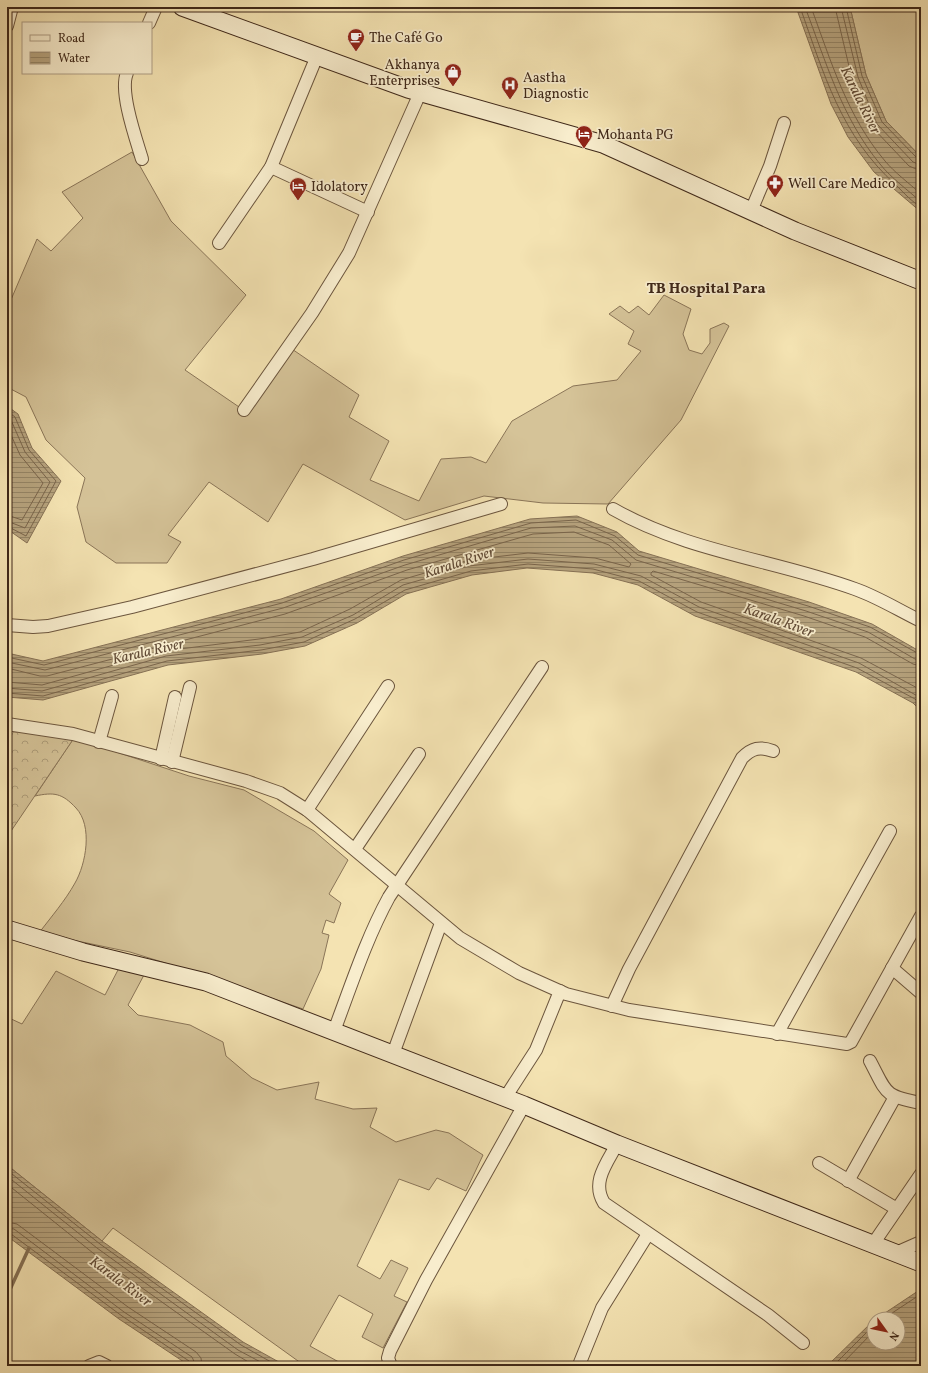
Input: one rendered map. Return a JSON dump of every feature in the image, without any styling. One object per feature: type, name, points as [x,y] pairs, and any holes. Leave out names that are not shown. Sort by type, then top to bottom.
[{"type":"main road","points":[[182,7],[420,93],[603,144],[795,231],[921,281]]},
{"type":"main road","points":[[7,929],[83,952],[194,977],[524,1105],[617,1144],[921,1263]]},
{"type":"street","points":[[7,26],[12,7]]},
{"type":"street","points":[[148,22],[156,7]]},
{"type":"street","points":[[219,243],[271,167],[317,56]]},
{"type":"street","points":[[126,74],[124,78],[124,91],[142,159]]},
{"type":"street","points":[[244,410],[328,289],[349,253],[420,93]]},
{"type":"street","points":[[751,211],[765,180],[784,123]]},
{"type":"street","points":[[271,167],[368,212]]},
{"type":"street","points":[[7,625],[33,627],[48,626],[132,607],[313,559],[502,504]]},
{"type":"street","points":[[613,508],[663,533],[698,546],[857,589],[921,621]]},
{"type":"street","points":[[334,1031],[378,918],[397,885],[483,758],[542,667]]},
{"type":"street","points":[[307,810],[388,686]]},
{"type":"street","points":[[167,761],[190,687]]},
{"type":"street","points":[[99,742],[112,696]]},
{"type":"street","points":[[167,761],[175,697]]},
{"type":"street","points":[[7,724],[73,734],[266,787],[280,793],[307,810],[441,923],[493,958],[519,973],[560,991],[629,1010],[843,1044],[849,1043],[921,916]]},
{"type":"street","points":[[612,1006],[630,969],[742,758],[749,750],[755,748],[763,747],[773,751]]},
{"type":"street","points":[[355,849],[419,754]]},
{"type":"street","points":[[777,1034],[890,831]]},
{"type":"street","points":[[393,1054],[441,923]]},
{"type":"street","points":[[892,968],[921,993]]},
{"type":"street","points":[[505,1098],[536,1050],[560,991]]},
{"type":"street","points":[[870,1060],[885,1090],[895,1097],[921,1104]]},
{"type":"street","points":[[848,1181],[895,1097]]},
{"type":"street","points":[[391,1366],[388,1358],[390,1351],[426,1280],[524,1105]]},
{"type":"street","points":[[617,1144],[598,1182],[600,1197],[610,1208],[768,1315],[803,1343]]},
{"type":"street","points":[[819,1163],[897,1209]]},
{"type":"street","points":[[873,1244],[921,1174]]},
{"type":"street","points":[[579,1365],[602,1308],[648,1234]]},
{"type":"street","points":[[896,1253],[921,1242]]},
{"type":"street","points":[[89,1366],[99,1362],[107,1366]]},
{"type":"green space","points":[[850,7],[921,7],[921,157],[886,121],[866,75]]},
{"type":"green space","points":[[132,152],[171,221],[246,295],[185,370],[242,409],[289,347],[359,395],[349,417],[389,441],[370,480],[419,501],[441,459],[471,457],[486,463],[512,421],[573,386],[617,380],[641,351],[628,344],[634,331],[609,314],[620,306],[629,313],[638,306],[649,315],[664,295],[691,309],[683,334],[689,350],[702,354],[710,343],[710,329],[724,323],[729,326],[681,420],[608,504],[543,503],[484,496],[405,520],[303,464],[268,522],[209,482],[168,535],[181,542],[167,563],[116,563],[86,542],[77,507],[85,478],[46,440],[26,397],[7,387],[7,309],[37,239],[51,251],[83,218],[62,192]]},
{"type":"green space","points":[[7,728],[74,738],[7,837]]},
{"type":"green space","points":[[74,738],[189,776],[244,790],[314,831],[348,860],[329,894],[341,903],[334,923],[326,920],[322,933],[329,935],[321,969],[303,1009],[213,978],[130,952],[39,933],[71,890],[79,875],[85,856],[85,825],[76,808],[66,799],[57,795],[47,794],[35,796]]},
{"type":"green space","points":[[119,968],[144,975],[128,1005],[138,1015],[190,1025],[223,1042],[226,1056],[252,1078],[277,1090],[319,1082],[315,1099],[353,1109],[377,1108],[370,1127],[396,1142],[436,1130],[449,1133],[483,1155],[466,1191],[437,1178],[429,1190],[399,1179],[357,1266],[380,1279],[391,1260],[408,1268],[394,1296],[407,1302],[383,1348],[362,1337],[373,1314],[339,1295],[310,1346],[346,1366],[305,1366],[113,1228],[102,1241],[7,1165],[7,1017],[22,1024],[56,971],[105,995]]},
{"type":"water","name":"Karala River","points":[[796,7],[850,7],[866,75],[886,121],[921,157],[921,212],[874,172],[848,137],[831,104]]},
{"type":"water","points":[[7,406],[18,414],[32,448],[61,481],[27,543],[7,529]]},
{"type":"water","name":"Karala River","points":[[577,516],[617,532],[639,551],[809,602],[872,624],[921,652],[921,711],[913,703],[856,672],[695,616],[638,585],[593,573],[527,568],[472,575],[406,594],[357,623],[305,646],[262,654],[168,665],[43,700],[7,697],[7,653],[43,661],[281,599],[403,556],[530,519]]},
{"type":"water","name":"Karala River","points":[[7,1165],[102,1241],[243,1342],[286,1366],[190,1366],[119,1319],[7,1236]]},
{"type":"water","points":[[921,1289],[921,1366],[827,1366],[866,1328],[866,1351],[906,1351],[906,1311],[888,1311]]},
{"type":"waterway","points":[[7,1296],[29,1248]]},
{"type":"place","name":"The Café Go","points":[[356,52]]},
{"type":"place","name":"Akhanya Enterprises","points":[[453,87]]},
{"type":"place","name":"Aastha Diagnostic","points":[[510,100]]},
{"type":"place","name":"Mohanta PG","points":[[584,149]]},
{"type":"place","name":"Well Care Medico","points":[[775,198]]},
{"type":"place","name":"Idolatory","points":[[298,201]]},
{"type":"district","name":"TB Hospital Para","points":[[706,288]]}]
